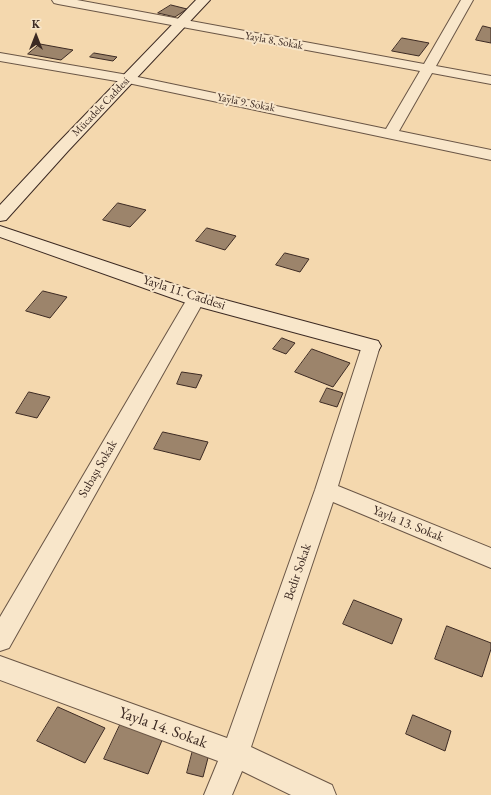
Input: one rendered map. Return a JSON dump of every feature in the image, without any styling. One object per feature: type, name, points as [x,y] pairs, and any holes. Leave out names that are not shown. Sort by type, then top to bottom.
[{"type":"street","name":"Yayla 8. Sokak","points":[[58,0],[491,80]]},
{"type":"street","name":"Mücadele Caddesi","points":[[0,216],[203,0]]},
{"type":"street","points":[[391,133],[427,68],[460,15],[467,0]]},
{"type":"street","name":"Yayla 9. Sokak","points":[[0,57],[128,79],[491,155]]},
{"type":"street","name":"Yayla 11. Caddesi","points":[[0,231],[196,298],[371,346]]},
{"type":"street","name":"Subaşı Sokak","points":[[0,640],[196,298]]},
{"type":"street","name":"Bedir Sokak","points":[[218,795],[235,754],[326,490],[371,346]]},
{"type":"street","name":"Yayla 13. Sokak","points":[[326,490],[491,558]]},
{"type":"street","name":"Yayla 14. Sokak","points":[[0,668],[235,754],[322,795]]},
{"type":"building","points":[[171,5],[187,9],[175,17],[158,13]]},
{"type":"building","points":[[483,26],[491,28],[491,43],[476,40]]},
{"type":"building","points":[[402,38],[429,43],[419,56],[392,51]]},
{"type":"building","points":[[40,44],[73,50],[61,60],[28,54]]},
{"type":"building","points":[[94,53],[117,57],[113,61],[90,57]]},
{"type":"building","points":[[118,203],[146,210],[130,227],[103,220]]},
{"type":"building","points":[[207,228],[236,236],[225,250],[196,241]]},
{"type":"building","points":[[285,253],[309,259],[300,272],[276,265]]},
{"type":"building","points":[[43,291],[67,297],[50,318],[26,311]]},
{"type":"building","points":[[282,338],[295,343],[286,354],[273,349]]},
{"type":"building","points":[[312,349],[350,363],[333,387],[295,372]]},
{"type":"building","points":[[182,372],[202,375],[196,388],[177,384]]},
{"type":"building","points":[[327,388],[343,393],[337,407],[320,402]]},
{"type":"building","points":[[29,392],[50,397],[37,418],[16,413]]},
{"type":"building","points":[[163,432],[208,442],[200,460],[154,449]]},
{"type":"building","points":[[354,600],[402,619],[392,644],[343,624]]},
{"type":"building","points":[[447,626],[491,643],[491,649],[482,677],[435,659]]},
{"type":"building","points":[[58,707],[105,728],[85,763],[37,741]]},
{"type":"building","points":[[413,715],[451,731],[445,751],[406,734]]},
{"type":"building","points":[[121,723],[163,738],[148,774],[104,759]]},
{"type":"building","points":[[193,750],[209,754],[203,777],[187,773]]}]
